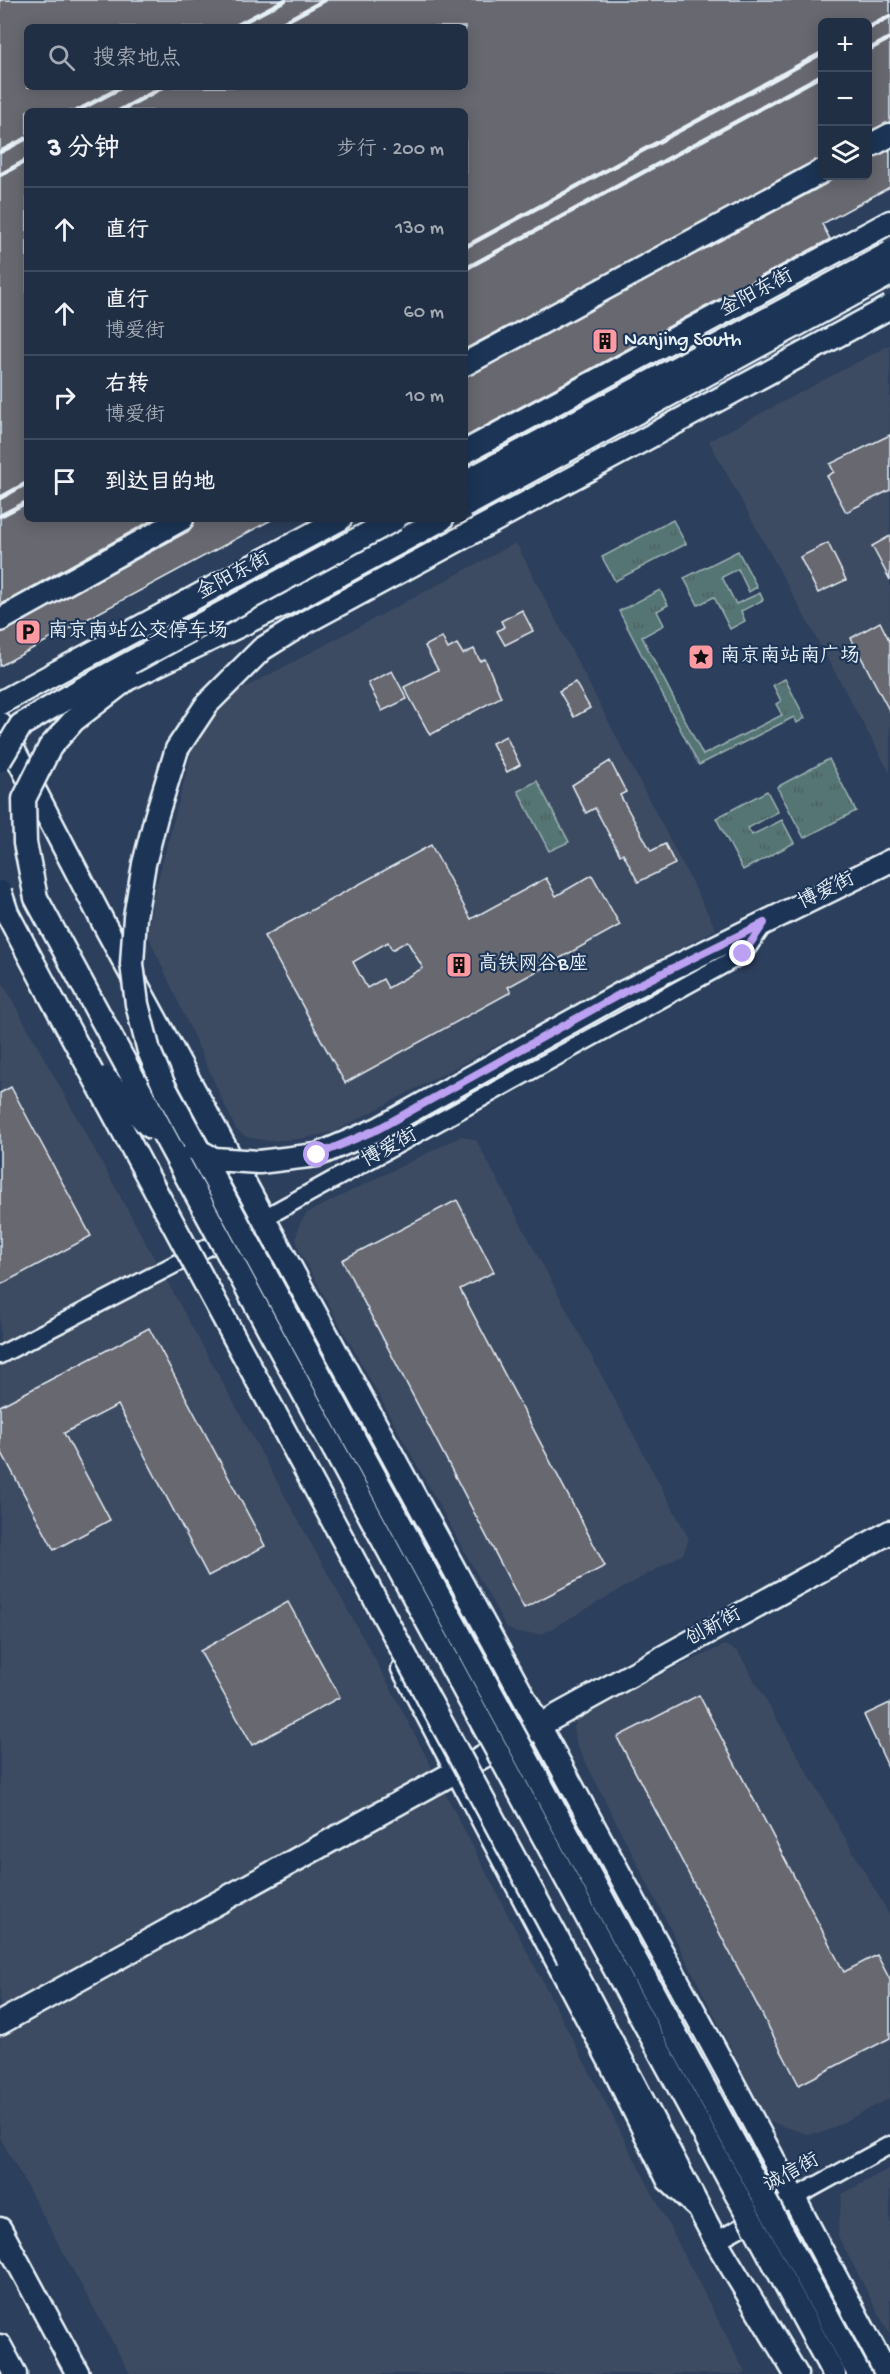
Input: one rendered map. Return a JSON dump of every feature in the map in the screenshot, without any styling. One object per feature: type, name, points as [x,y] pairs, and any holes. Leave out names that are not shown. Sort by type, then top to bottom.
[{"type":"main road","points":[[872,144],[890,135]]},
{"type":"main road","points":[[468,362],[818,173]]},
{"type":"main road","name":"金阳东街","points":[[468,450],[890,222]]},
{"type":"main road","points":[[468,480],[890,254]]},
{"type":"main road","points":[[468,504],[890,274]]},
{"type":"main road","points":[[859,2374],[164,1086],[149,1051],[137,1004],[132,964],[135,917],[144,864],[177,749],[207,704],[262,649],[304,623],[890,307]]},
{"type":"main road","points":[[0,620],[177,522]]},
{"type":"main road","name":"金阳东街","points":[[0,703],[334,522]]},
{"type":"main road","points":[[0,760],[21,725],[92,683],[389,522]]},
{"type":"main road","points":[[436,522],[293,600],[127,679],[74,720],[50,747],[24,799],[25,843],[36,898],[834,2374]]},
{"type":"main road","points":[[0,724],[105,926],[539,1725],[886,2374]]},
{"type":"main road","name":"博爱街","points":[[49,993],[88,1057],[117,1094],[148,1125],[214,1159],[259,1162],[317,1155],[378,1129],[624,992],[890,861]]},
{"type":"main road","points":[[0,892],[8,914],[49,993],[568,1958],[716,2241],[796,2374]]},
{"type":"main road","name":"创新街","points":[[0,2023],[890,1532]]},
{"type":"main road","points":[[0,2229],[78,2374]]},
{"type":"main road","points":[[0,2346],[15,2374]]},
{"type":"street","points":[[0,905],[609,2066],[666,2182],[704,2217]]},
{"type":"street","name":"博爱街","points":[[0,1355],[264,1218],[743,954],[764,923]]},
{"type":"street","name":"诚信街","points":[[716,2241],[792,2197],[890,2145]]},
{"type":"shaded area","points":[[890,345],[890,773],[709,441]]},
{"type":"shaded area","name":"高铁网谷B座","points":[[516,543],[716,929],[334,1132],[299,1139],[269,1141],[247,1137],[236,1130],[148,935],[153,898],[192,752],[210,715],[231,695]]},
{"type":"shaded area","points":[[0,978],[390,1687],[746,2374],[130,2374],[0,2137]]},
{"type":"shaded area","points":[[462,1136],[476,1140],[689,1539],[683,1554],[542,1634],[516,1633],[506,1627],[299,1250],[296,1238],[299,1225],[307,1213]]},
{"type":"shaded area","points":[[725,1645],[738,1652],[890,1916],[890,2098],[824,2132],[807,2134],[768,2121],[577,1745],[574,1729],[576,1720],[584,1711]]},
{"type":"shaded area","points":[[890,2168],[890,2335],[838,2236],[842,2194]]},
{"type":"green space","points":[[673,520],[686,544],[615,581],[602,557]]},
{"type":"green space","points":[[738,551],[757,587],[749,592],[738,569],[722,577],[736,604],[760,593],[763,600],[741,611],[745,621],[730,629],[714,597],[698,605],[684,578]]},
{"type":"green space","points":[[660,590],[668,605],[657,611],[664,625],[642,637],[703,755],[782,715],[776,704],[781,701],[773,685],[785,679],[805,718],[797,723],[794,717],[699,765],[619,611]]},
{"type":"green space","points":[[829,759],[856,811],[804,838],[777,787]]},
{"type":"green space","points":[[537,781],[569,842],[549,851],[518,791]]},
{"type":"green space","points":[[767,791],[778,812],[748,828],[752,835],[782,820],[794,843],[743,870],[716,818]]},
{"type":"building","name":"Nanjing South","points":[[0,0],[890,0],[890,122],[872,130],[872,18],[818,18],[818,160],[468,347],[468,108],[24,108],[24,522],[149,522],[0,605]]},
{"type":"building","points":[[890,150],[890,187],[822,224],[830,239],[468,435],[468,375],[831,180],[872,180],[872,158]]},
{"type":"building","points":[[890,435],[890,490],[846,512],[827,476],[834,472],[830,464]]},
{"type":"building","points":[[194,522],[267,522],[0,666],[0,633],[189,531]]},
{"type":"building","points":[[890,536],[890,580],[872,546]]},
{"type":"building","points":[[828,543],[846,580],[818,593],[800,557]]},
{"type":"building","points":[[522,610],[533,631],[505,645],[497,631],[504,627],[501,621]]},
{"type":"building","points":[[880,622],[890,642],[890,712],[851,638]]},
{"type":"building","points":[[442,637],[448,649],[457,644],[463,654],[474,649],[480,661],[485,659],[501,697],[430,735],[404,687],[438,670],[425,646]]},
{"type":"building","points":[[392,671],[407,699],[382,711],[368,683]]},
{"type":"building","points":[[575,682],[590,708],[574,717],[559,691]]},
{"type":"building","points":[[506,736],[520,765],[507,772],[492,743]]},
{"type":"building","points":[[610,761],[626,792],[620,795],[651,851],[665,844],[675,864],[638,882],[623,853],[620,855],[595,808],[586,813],[572,785]]},
{"type":"building","name":"高铁网谷B座","points":[[431,845],[471,919],[546,878],[556,896],[592,875],[620,925],[508,987],[511,992],[345,1083],[264,936]],"holes":[[[407,941],[423,968],[388,988],[383,979],[367,988],[353,962],[388,942],[392,950]]]},
{"type":"building","points":[[11,1087],[91,1236],[0,1285],[0,1093]]},
{"type":"building","points":[[457,1200],[494,1272],[460,1289],[605,1566],[524,1608],[342,1260]]},
{"type":"building","points":[[149,1328],[265,1546],[208,1576],[118,1405],[64,1433],[110,1520],[54,1550],[0,1449],[0,1406]]},
{"type":"building","points":[[288,1602],[340,1697],[252,1745],[200,1651]]},
{"type":"building","points":[[699,1695],[844,1972],[877,1955],[890,1980],[890,2038],[799,2085],[617,1737]]},
{"type":"building","points":[[890,1703],[890,1771],[864,1715]]},
{"type":"railway","points":[[240,24],[285,0]]},
{"type":"railway","points":[[281,24],[325,0]]},
{"type":"railway","points":[[872,26],[890,16]]},
{"type":"railway","points":[[872,48],[890,38]]},
{"type":"railway","points":[[468,245],[818,55]]},
{"type":"railway","points":[[468,267],[818,77]]},
{"type":"railway","points":[[83,108],[116,90]]},
{"type":"railway","points":[[124,108],[158,90]]},
{"type":"railway","points":[[0,152],[24,140]]},
{"type":"railway","points":[[0,175],[24,162]]},
{"type":"railway","points":[[0,498],[24,485]]},
{"type":"railway","points":[[0,516],[24,504]]},
{"type":"place","name":"Nanjing South","points":[[605,341]]},
{"type":"place","name":"南京南站公交停车场","points":[[28,632]]},
{"type":"place","name":"南京南站南广场","points":[[701,657]]},
{"type":"place","name":"高铁网谷B座","points":[[459,965]]},
{"type":"route","points":[[317,1155],[378,1129],[624,992],[764,923],[743,954]]}]
